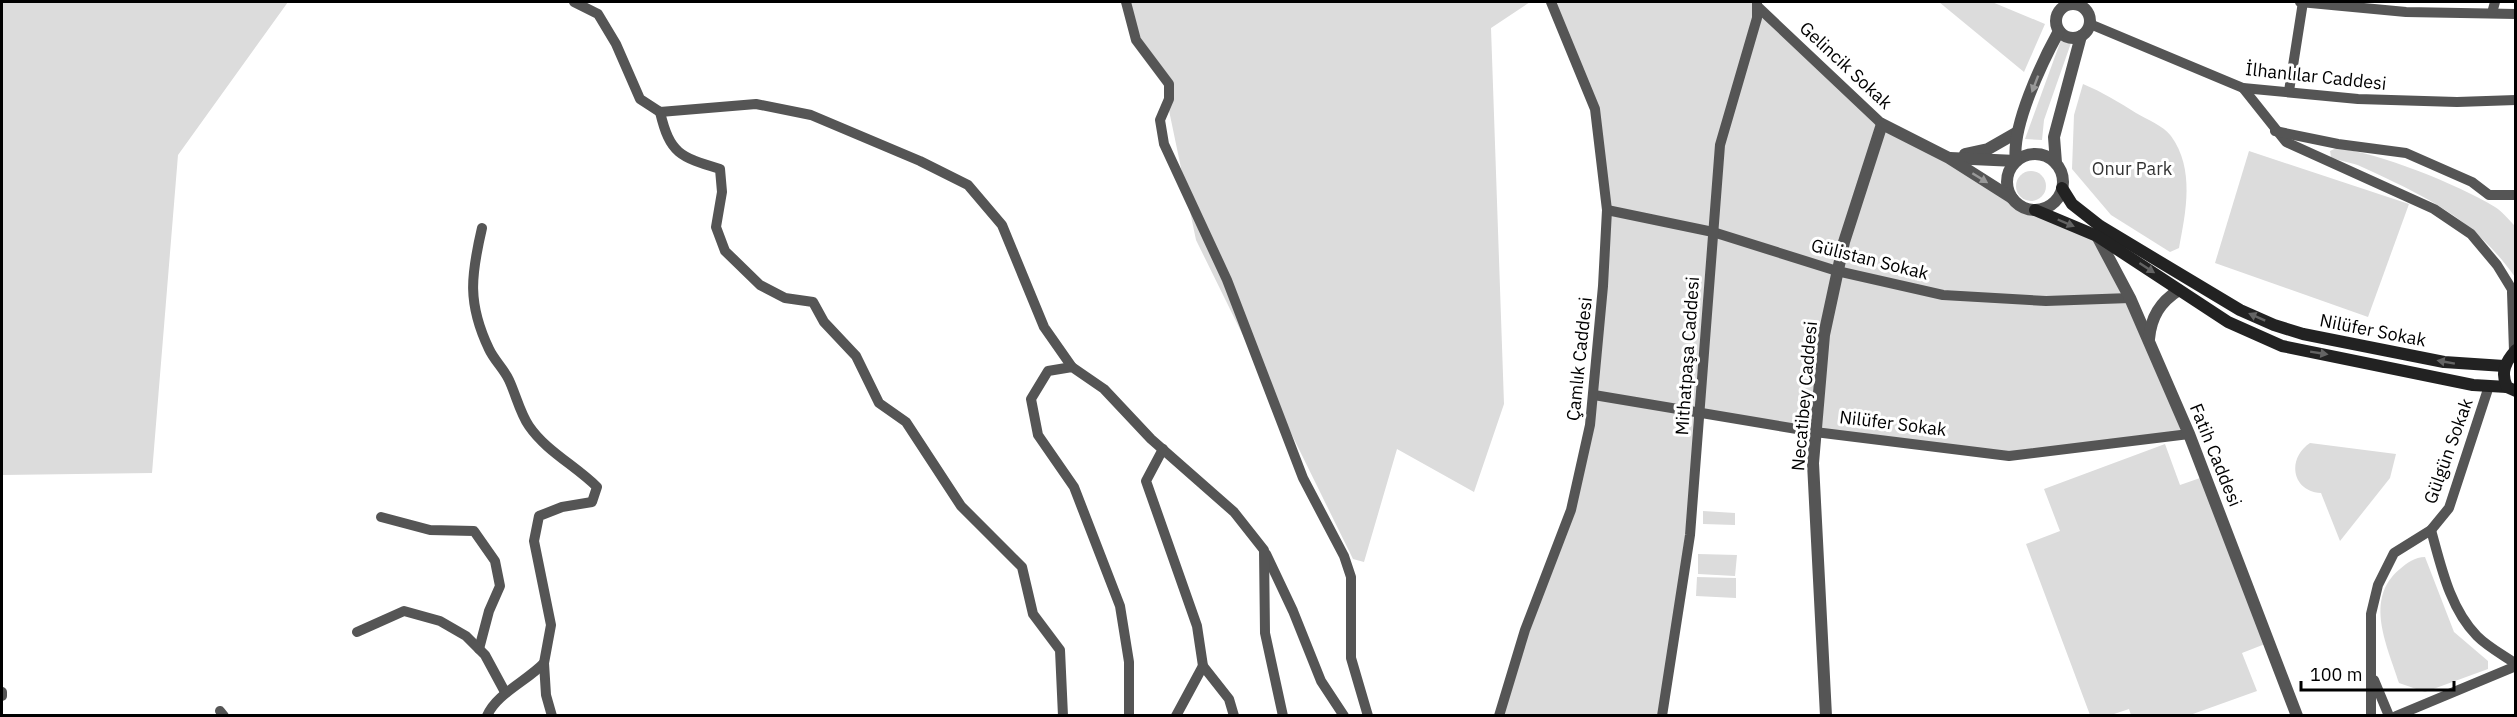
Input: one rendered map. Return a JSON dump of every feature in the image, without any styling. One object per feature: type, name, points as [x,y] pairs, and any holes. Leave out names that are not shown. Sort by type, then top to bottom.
[{"type":"main road","name":"Nilüfer Sokak","points":[[2062,188],[2072,204],[2084,216],[2240,310],[2288,330],[2444,362],[2504,366]]},
{"type":"main road","name":"Nilüfer Sokak","points":[[2035,210],[2097,236],[2228,322],[2282,346],[2511,389]]},
{"type":"main road","points":[[2511,389],[2503,376],[2504,366],[2515,350]]},
{"type":"street","points":[[574,2],[598,14],[616,44],[640,99],[660,112],[756,104],[811,115],[968,184],[1002,225],[1044,327],[1072,367],[1104,389],[1163,449],[1234,512],[1264,550],[1293,611],[1321,681],[1344,716]]},
{"type":"street","points":[[1126,2],[1136,40],[1168,84],[1168,99],[1160,120],[1164,144],[1227,280],[1303,478],[1344,556],[1351,576],[1351,658],[1368,716]]},
{"type":"street","name":"Çamlık Caddesi","points":[[1499,716],[1525,630],[1571,510],[1594,395],[1606,210],[1595,110],[1551,2]]},
{"type":"street","points":[[2289,91],[2302,2],[2516,14]]},
{"type":"street","points":[[2492,13],[2495,2]]},
{"type":"street","name":"Gelincik Sokak","points":[[1757,4],[1882,124],[1949,158],[2012,198]]},
{"type":"street","name":"Mithatpaşa Caddesi","points":[[1662,716],[1690,536],[1720,145],[1757,18],[1757,4]]},
{"type":"street","points":[[2016,161],[2016,133],[2046,55],[2059,31],[2056,17],[2066,4],[2081,6],[2090,13],[2081,36],[2054,137],[2056,163]]},
{"type":"street","name":"İlhanlılar Caddesi","points":[[2090,13],[2243,88],[2380,100],[2457,102],[2516,100]]},
{"type":"street","points":[[2059,31],[2067,37],[2081,36]]},
{"type":"street","points":[[2243,88],[2274,130],[2286,142],[2400,193],[2453,220],[2485,249],[2514,294],[2515,350]]},
{"type":"street","points":[[660,112],[666,138],[686,159],[720,168],[722,192],[716,226],[725,251],[760,285],[786,298],[813,302],[824,322],[856,356],[879,403],[906,422],[961,506],[1022,567],[1033,614],[1060,650],[1063,716]]},
{"type":"street","name":"Necatibey Caddesi","points":[[1826,716],[1814,463],[1824,335],[1837,271],[1863,178],[1882,124]]},
{"type":"street","points":[[2274,130],[2338,144],[2406,153],[2472,182],[2489,195],[2516,195]]},
{"type":"street","points":[[1949,158],[1988,149],[2016,133]]},
{"type":"street","points":[[2030,154],[2039,154],[2056,163],[2061,170],[2062,188],[2052,204],[2035,210],[2018,204],[2012,198],[2007,180],[2009,171],[2016,161],[2030,154]]},
{"type":"street","points":[[1949,158],[2016,161]]},
{"type":"street","name":"Gülistan Sokak","points":[[1606,210],[1713,232],[1837,271],[1943,295],[2046,301],[2130,298]]},
{"type":"street","name":"Fatih Caddesi","points":[[2084,216],[2130,298],[2149,340],[2189,434],[2297,716]]},
{"type":"street","points":[[482,228],[472,273],[474,304],[489,349],[508,378],[529,426],[555,453],[577,467],[597,487],[592,502],[562,507],[539,516],[534,541],[551,625],[544,663],[546,696],[552,716]]},
{"type":"street","points":[[2149,340],[2151,324],[2157,311],[2167,297],[2179,290]]},
{"type":"street","points":[[1072,367],[1048,371],[1031,399],[1038,435],[1074,487],[1120,606],[1129,662],[1130,716]]},
{"type":"street","name":"Gülgün Sokak","points":[[2371,716],[2371,614],[2378,585],[2394,553],[2431,530],[2449,508],[2489,386]]},
{"type":"street","name":"Nilüfer Sokak","points":[[1594,395],[1815,432],[2009,456],[2189,434]]},
{"type":"street","points":[[1163,449],[1146,480],[1197,626],[1203,666],[1229,699],[1234,716]]},
{"type":"street","points":[[381,517],[430,530],[474,531],[495,561],[500,586],[489,611],[479,649]]},
{"type":"street","points":[[2431,530],[2448,586],[2463,615],[2477,636],[2516,665]]},
{"type":"street","points":[[1264,550],[1265,633],[1283,716]]},
{"type":"street","points":[[357,632],[404,611],[440,621],[466,636],[479,649],[497,672],[505,692]]},
{"type":"street","points":[[487,716],[505,692],[529,679],[544,663]]},
{"type":"street","points":[[2396,716],[2516,665]]},
{"type":"street","points":[[1176,716],[1203,666]]},
{"type":"street","points":[[2372,676],[2389,716]]},
{"type":"green space","points":[[2,2],[288,2],[178,155],[152,473],[2,475]]},
{"type":"green space","points":[[1123,2],[1530,2],[1491,28],[1504,404],[1474,492],[1397,449],[1364,562],[1353,559],[1196,240],[1161,72],[1132,26]]},
{"type":"green space","points":[[1551,2],[1757,2],[1882,124],[2026,208],[2097,236],[2189,434],[2009,456],[1700,413],[1663,715],[1499,716],[1571,510],[1590,425],[1607,209],[1595,109]]},
{"type":"green space","points":[[1939,2],[1992,2],[2045,24],[2024,72]]},
{"type":"green space","points":[[2061,40],[2071,43],[2044,120],[2042,140],[2025,139]]},
{"type":"green space","name":"Onur Park","points":[[2083,84],[2110,97],[2168,132],[2179,149],[2186,176],[2187,191],[2179,248],[2170,252],[2111,215],[2072,169],[2074,115]]},
{"type":"green space","points":[[2336,148],[2374,156],[2418,171],[2498,209],[2515,226],[2515,277],[2483,239],[2447,211],[2428,199],[2358,165],[2331,157],[2330,151]]},
{"type":"green space","points":[[2249,151],[2409,204],[2368,317],[2215,263]]},
{"type":"green space","points":[[2031,171],[2042,175],[2046,186],[2042,197],[2031,201],[2020,197],[2016,186],[2020,175]]},
{"type":"green space","points":[[2310,443],[2396,454],[2390,478],[2340,541],[2321,493],[2311,491],[2298,480],[2295,465],[2303,449]]},
{"type":"green space","points":[[2165,444],[2180,485],[2203,477],[2265,644],[2242,653],[2257,691],[2190,715],[2131,715],[2129,709],[2111,715],[2090,715],[2026,544],[2060,531],[2044,489]]},
{"type":"green space","points":[[1703,511],[1735,513],[1735,525],[1703,524]]},
{"type":"green space","points":[[1698,554],[1737,555],[1735,576],[1698,574]]},
{"type":"green space","points":[[2425,557],[2454,632],[2488,661],[2488,669],[2425,692],[2399,683],[2385,639],[2381,609],[2383,594],[2389,581],[2408,563]]},
{"type":"green space","points":[[1697,577],[1736,578],[1736,598],[1696,596]]}]
